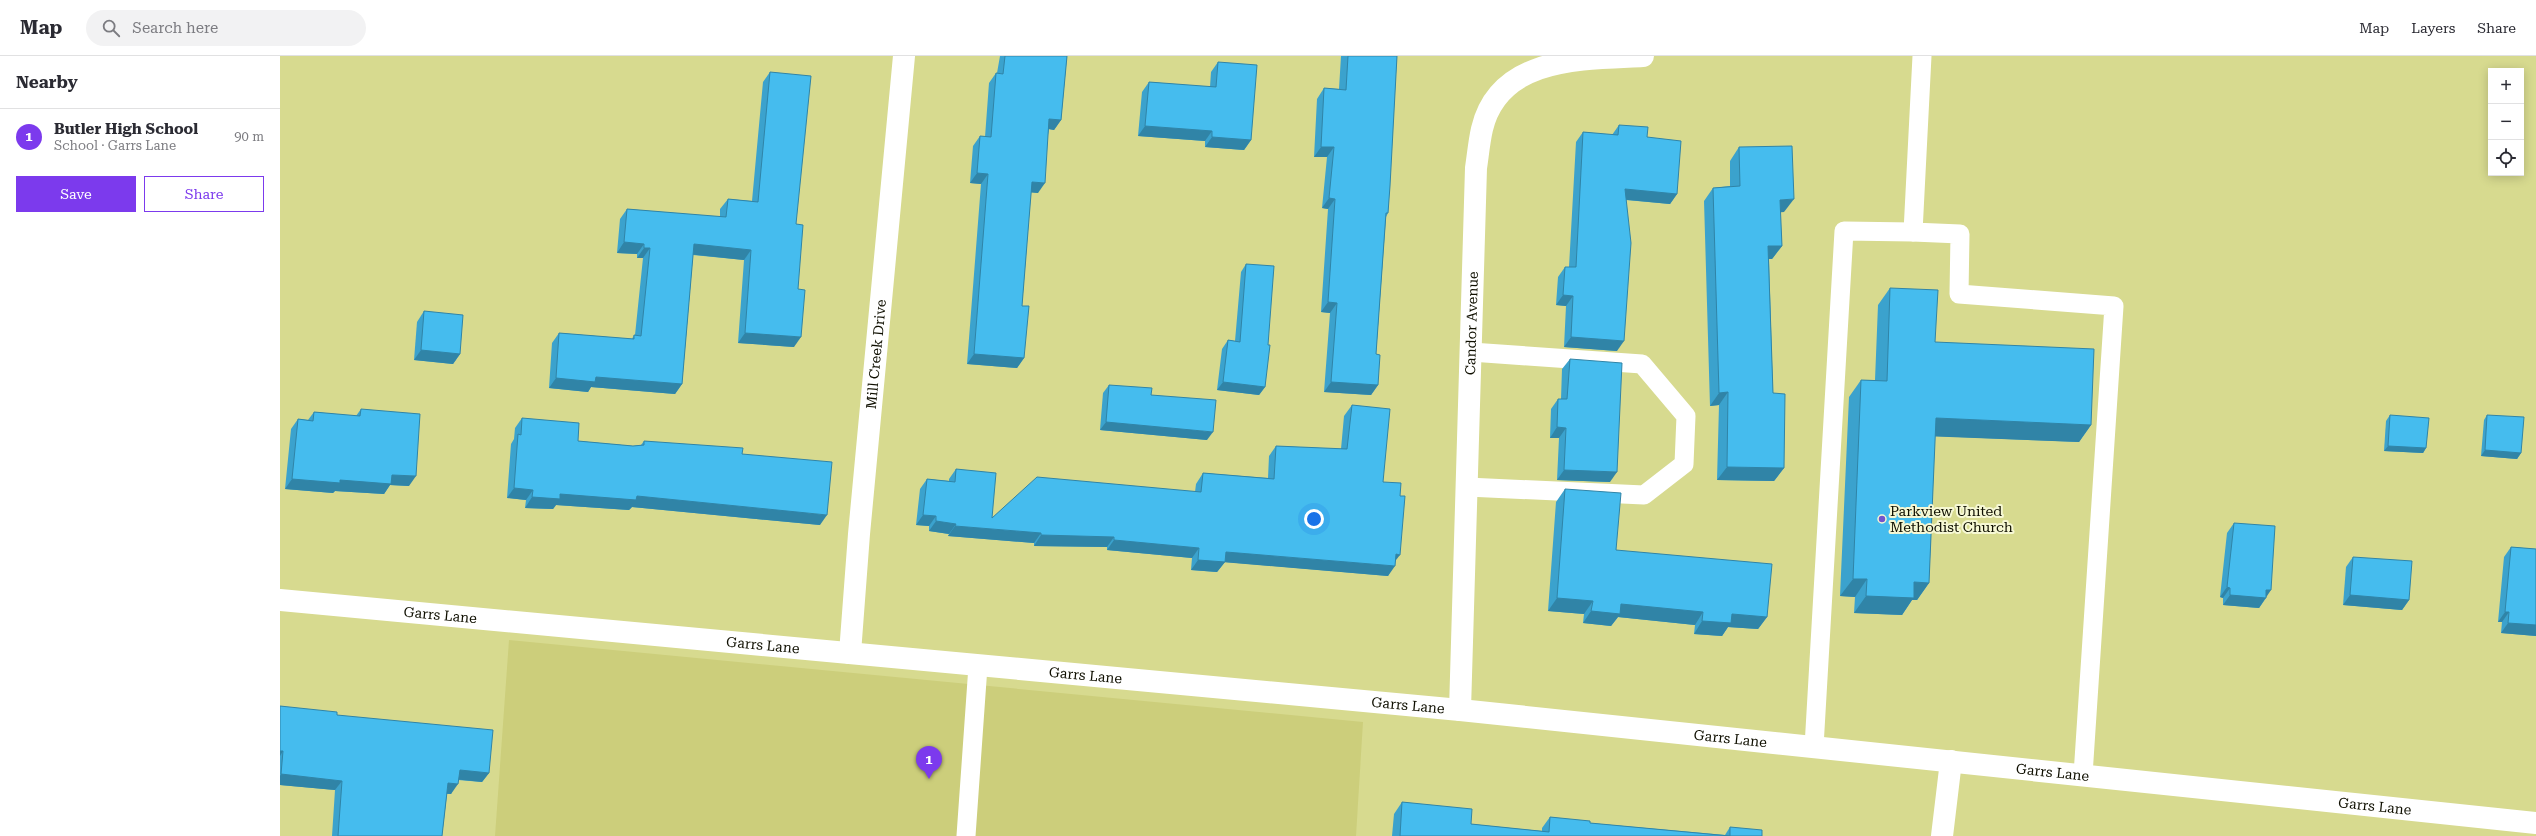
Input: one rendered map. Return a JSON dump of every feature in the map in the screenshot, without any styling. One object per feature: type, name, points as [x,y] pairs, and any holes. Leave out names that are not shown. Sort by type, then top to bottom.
[{"type":"street","name":"Mill Creek Drive","points":[[850,653],[859,534],[904,56]]},
{"type":"street","name":"Candor Avenue","points":[[1460,710],[1476,168],[1482,128],[1489,110],[1504,88],[1535,67],[1562,61],[1643,56]]},
{"type":"street","name":"Garrs Lane","points":[[280,600],[1460,710],[2536,822]]},
{"type":"street","points":[[1942,836],[1950,761]]},
{"type":"lane","points":[[1913,232],[1922,56]]},
{"type":"lane","points":[[1814,747],[1844,231],[1960,234],[1959,294],[2114,306],[2083,775]]},
{"type":"lane","points":[[1467,487],[1644,495],[1684,464],[1686,416],[1642,364],[1471,352]]},
{"type":"lane","points":[[966,836],[978,666]]},
{"type":"shaded area","points":[[509,640],[1363,722],[1356,836],[495,836]]},
{"type":"building","points":[[1005,56],[1067,56],[1061,120],[1049,119],[1045,183],[1032,182],[1022,306],[1029,306],[1024,358],[974,354],[988,174],[977,173],[980,136],[991,137],[996,73],[1003,74]]},
{"type":"building","points":[[1348,56],[1397,56],[1390,186],[1388,213],[1386,213],[1376,354],[1380,355],[1378,385],[1331,382],[1337,303],[1328,302],[1335,199],[1329,198],[1334,147],[1321,147],[1324,88],[1346,90]]},
{"type":"building","points":[[1218,62],[1257,65],[1251,140],[1212,137],[1212,131],[1145,126],[1149,82],[1216,87]]},
{"type":"building","points":[[770,72],[811,76],[796,224],[803,225],[798,289],[805,290],[801,337],[745,333],[751,250],[694,244],[682,384],[596,377],[595,382],[556,378],[559,333],[634,339],[634,335],[641,336],[650,248],[644,248],[644,244],[624,242],[627,209],[726,217],[728,199],[758,202]]},
{"type":"building","points":[[1619,125],[1648,127],[1647,137],[1681,141],[1677,194],[1625,189],[1631,243],[1624,341],[1571,337],[1573,296],[1563,295],[1565,267],[1576,267],[1583,132],[1618,135]]},
{"type":"building","points":[[1792,146],[1794,199],[1780,200],[1782,246],[1768,246],[1773,393],[1785,394],[1784,468],[1727,467],[1728,392],[1719,393],[1713,188],[1740,186],[1739,147]]},
{"type":"building","points":[[1246,264],[1274,266],[1268,345],[1270,345],[1265,387],[1223,382],[1228,340],[1240,342]]},
{"type":"building","name":"Parkview United Methodist Church","points":[[1890,288],[1938,290],[1935,342],[2094,349],[2091,425],[1936,418],[1929,583],[1914,582],[1914,598],[1866,596],[1867,579],[1853,579],[1861,380],[1887,381]]},
{"type":"building","points":[[424,311],[463,315],[460,354],[421,350]]},
{"type":"building","points":[[1570,359],[1622,363],[1617,472],[1564,470],[1566,428],[1557,427],[1558,399],[1567,399]]},
{"type":"building","points":[[1109,385],[1152,388],[1151,395],[1216,400],[1213,432],[1106,422]]},
{"type":"building","points":[[1352,405],[1390,409],[1383,482],[1401,483],[1400,496],[1405,496],[1400,555],[1396,554],[1395,566],[1226,552],[1225,562],[1198,560],[1199,548],[1114,540],[1114,537],[1041,535],[1041,533],[955,526],[956,524],[936,521],[936,516],[923,515],[927,479],[955,482],[956,469],[996,473],[992,518],[1037,477],[1201,492],[1203,473],[1274,479],[1276,446],[1347,449]]},
{"type":"building","points":[[361,409],[420,414],[416,476],[392,475],[391,484],[340,480],[340,483],[292,479],[298,419],[313,421],[314,412],[360,416]]},
{"type":"building","points":[[2390,415],[2429,418],[2426,448],[2388,446]]},
{"type":"building","points":[[2487,415],[2524,417],[2521,453],[2485,450]]},
{"type":"building","points":[[522,418],[579,423],[578,441],[633,446],[644,445],[644,441],[743,448],[742,454],[832,462],[827,515],[637,496],[636,500],[560,494],[560,499],[532,497],[533,490],[514,488],[518,434],[521,435]]},
{"type":"building","points":[[1565,489],[1621,493],[1616,550],[1772,564],[1767,617],[1732,614],[1731,623],[1702,621],[1703,612],[1621,604],[1620,614],[1591,611],[1593,601],[1557,598]]},
{"type":"building","points":[[2234,523],[2275,526],[2271,590],[2266,590],[2266,598],[2230,595],[2230,588],[2227,587]]},
{"type":"building","points":[[2511,547],[2536,549],[2536,625],[2508,623],[2509,612],[2505,612]]},
{"type":"building","points":[[2353,557],[2412,561],[2409,600],[2350,595]]},
{"type":"building","points":[[280,706],[337,712],[337,715],[493,730],[489,773],[460,770],[458,784],[448,783],[442,836],[338,836],[342,781],[281,774],[283,751],[280,751]]},
{"type":"building","points":[[1402,802],[1472,809],[1471,824],[1549,832],[1550,817],[1590,821],[1590,823],[1730,836],[1400,836]]},
{"type":"building","points":[[1730,827],[1762,830],[1762,836],[1730,836]]},
{"type":"place","name":"Parkview United Methodist Church","points":[[1882,519]]},
{"type":"place","name":"Butler High School","points":[[929,779]]}]
